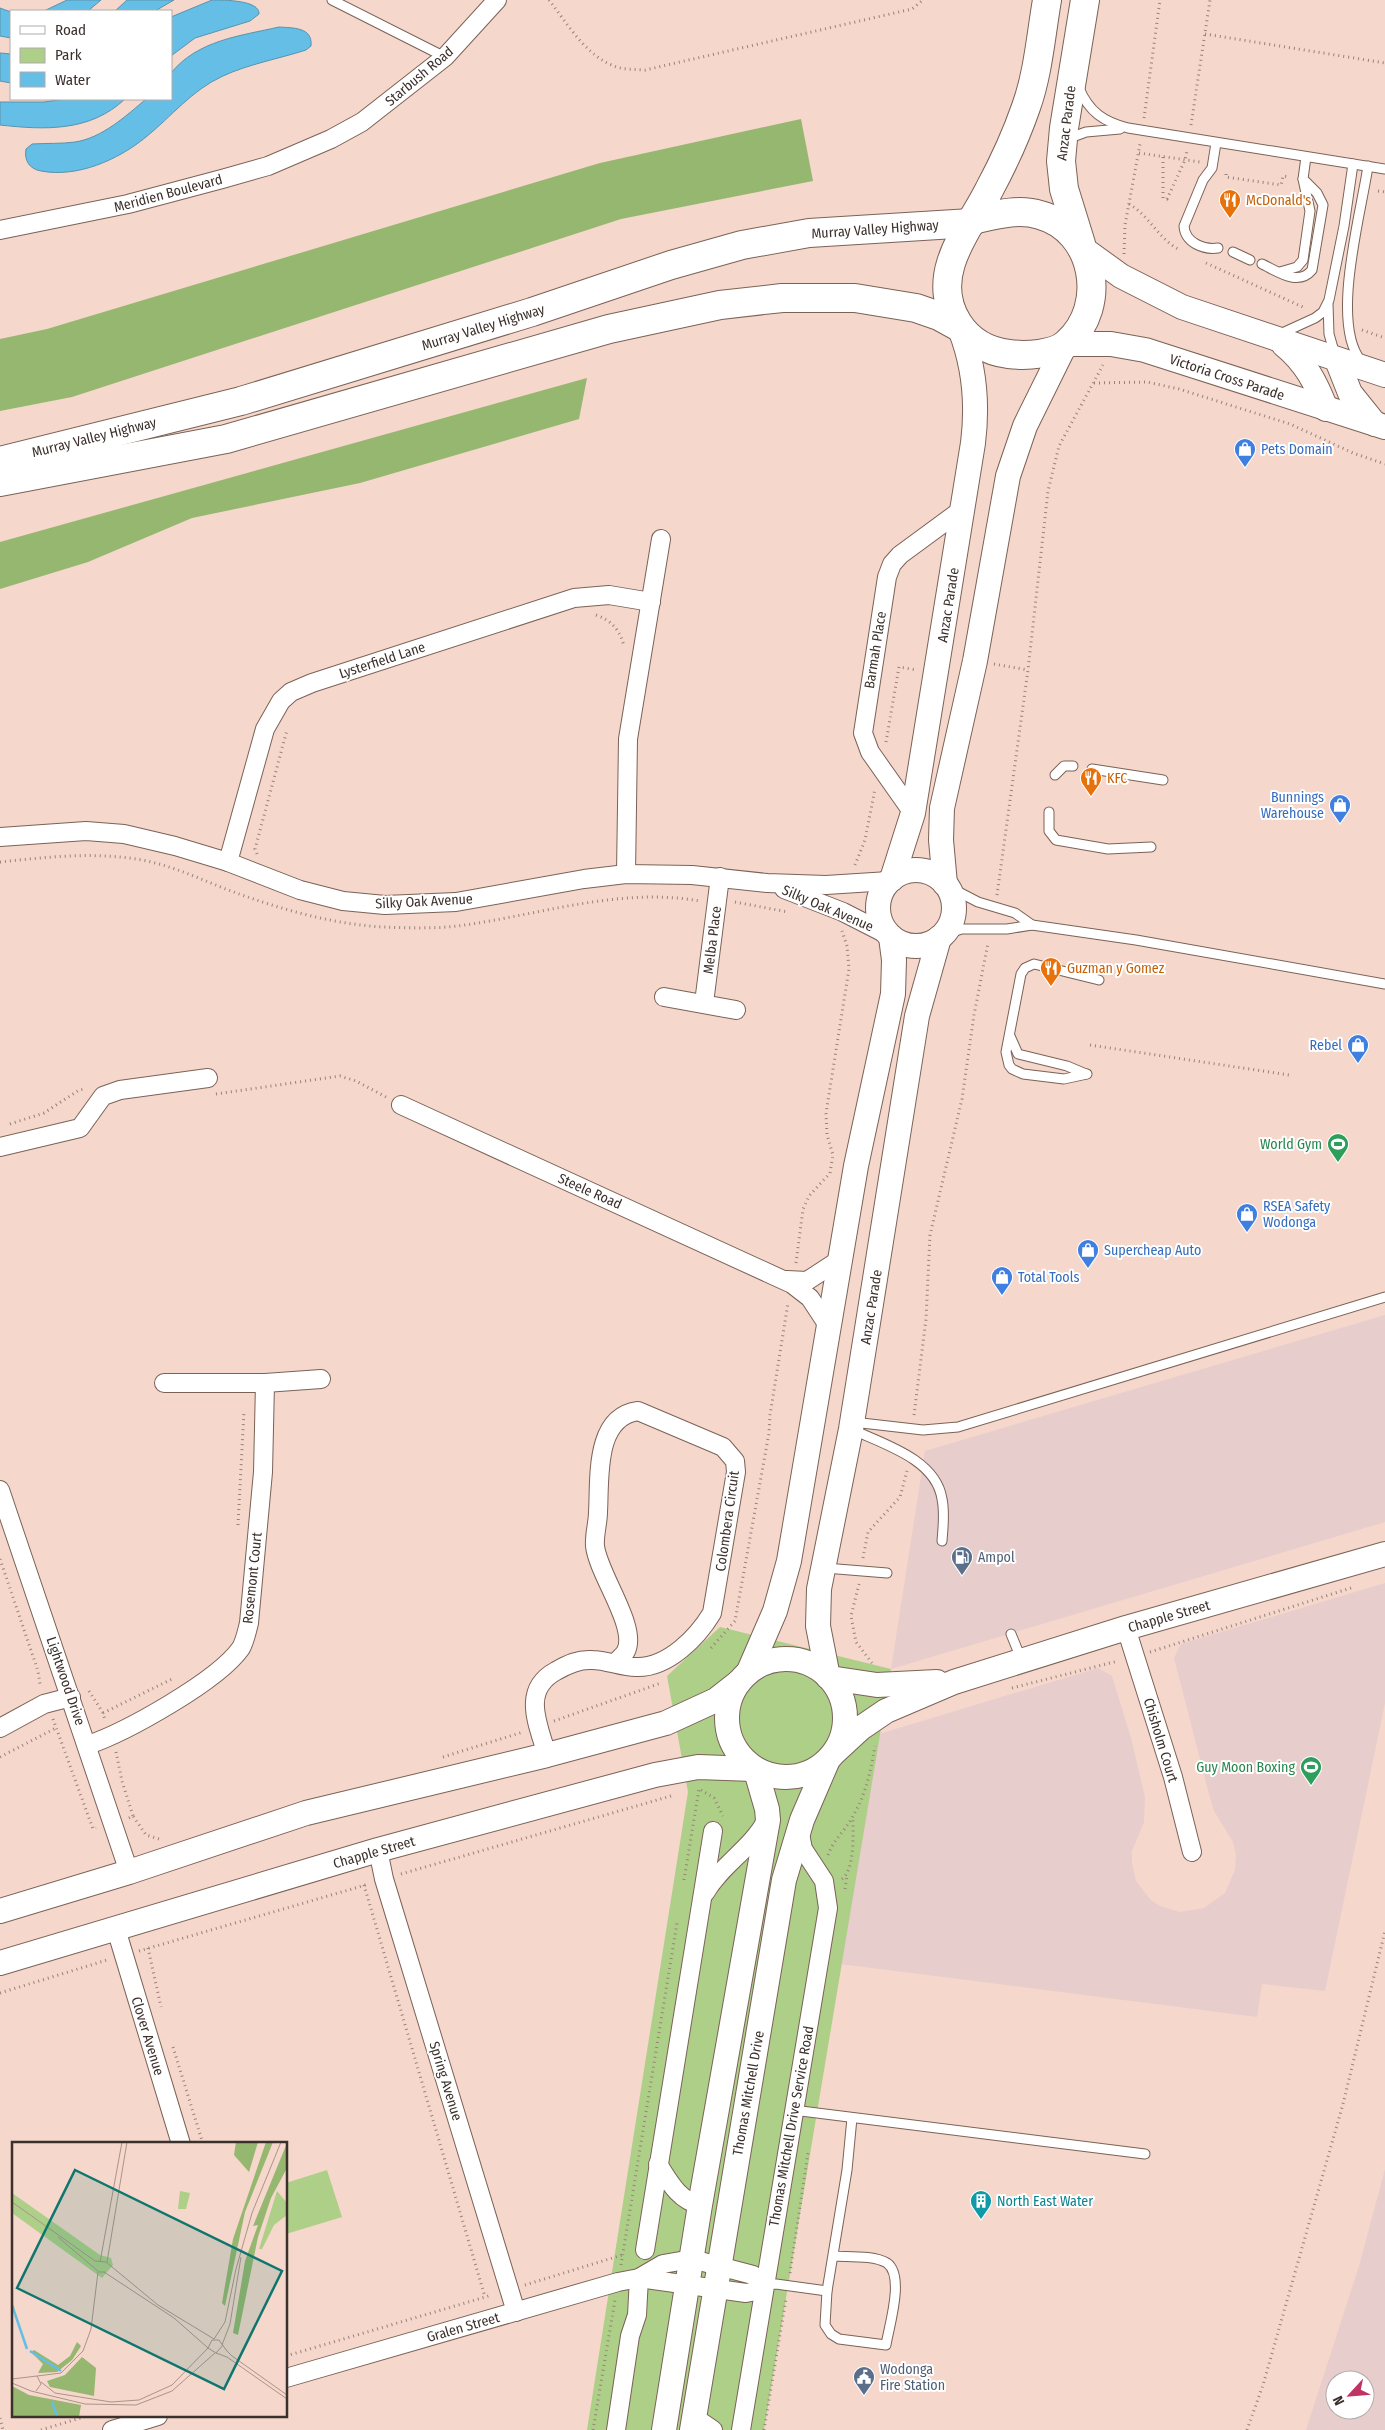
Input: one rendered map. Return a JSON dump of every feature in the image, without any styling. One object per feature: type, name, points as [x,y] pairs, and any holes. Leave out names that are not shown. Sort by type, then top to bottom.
[{"type":"main road","points":[[1046,0],[1026,106],[999,172],[958,246],[949,271],[950,304],[960,328],[986,348],[1010,354],[1042,352],[1066,345]]},
{"type":"main road","name":"Anzac Parade","points":[[1084,248],[1064,189],[1061,167],[1073,70],[1085,0]]},
{"type":"main road","points":[[972,221],[1018,212],[1039,214],[1058,223],[1084,248],[1121,276],[1182,307],[1267,337],[1377,372]]},
{"type":"main road","name":"Murray Valley Highway","points":[[0,460],[241,401],[532,312],[671,265],[742,245],[809,233],[972,221]]},
{"type":"main road","points":[[889,936],[914,946],[924,946],[940,937],[949,926],[954,913],[954,902],[946,885],[941,840],[942,808],[975,660],[1002,503],[1012,460],[1025,426],[1066,345],[1081,324],[1089,304],[1090,272],[1084,248]]},
{"type":"main road","name":"Murray Valley Highway","points":[[0,482],[226,439],[609,329],[720,305],[782,298],[855,298],[916,308],[939,316],[960,328]]},
{"type":"main road","name":"Anzac Parade","points":[[890,880],[913,812],[976,425],[976,397],[969,352],[960,328]]},
{"type":"main road","points":[[1267,337],[1297,356],[1308,369],[1326,409]]},
{"type":"main road","name":"Victoria Cross Parade","points":[[1066,345],[1111,344],[1160,355],[1380,426]]},
{"type":"main road","points":[[1337,360],[1350,393],[1380,426]]},
{"type":"main road","points":[[0,1911],[129,1872],[306,1813],[547,1755],[666,1723],[716,1700],[744,1677],[768,1661],[785,1659],[811,1665],[829,1677],[840,1693],[847,1716],[844,1732],[831,1757],[808,1774],[791,1778],[775,1777],[754,1770],[736,1748],[728,1726],[730,1697],[744,1677],[775,1611],[785,1580],[839,1260],[893,994],[894,960],[889,936],[881,924],[878,906],[880,895],[890,880],[904,872],[918,869],[934,874],[946,885]]},
{"type":"main road","name":"Anzac Parade","points":[[829,1677],[819,1637],[817,1616],[818,1589],[852,1426],[917,1016],[940,937]]},
{"type":"main road","name":"Chapple Street","points":[[831,1757],[879,1715],[954,1682],[1126,1628],[1385,1554]]},
{"type":"main road","name":"Chapple Street","points":[[829,1677],[877,1685],[954,1682]]},
{"type":"main road","name":"Thomas Mitchell Drive","points":[[700,2426],[716,2278],[782,1888],[799,1829],[831,1757]]},
{"type":"main road","name":"Chapple Street","points":[[0,1963],[378,1850],[662,1773],[698,1767],[754,1770]]},
{"type":"main road","name":"Thomas Mitchell Drive","points":[[664,2430],[689,2284],[700,2205],[768,1816],[754,1770]]},
{"type":"main road","points":[[700,2205],[714,2203],[730,2197]]},
{"type":"main road","points":[[674,2370],[700,2426]]},
{"type":"street","name":"Starbush Road","points":[[331,139],[362,122],[445,57],[497,0]]},
{"type":"street","name":"Meridien Boulevard","points":[[0,230],[128,204],[222,179],[268,166],[331,139]]},
{"type":"street","name":"Barmah Place","points":[[913,812],[867,747],[862,728],[888,572],[892,564],[905,552],[964,508]]},
{"type":"street","points":[[618,875],[628,739],[661,539]]},
{"type":"street","name":"Lysterfield Lane","points":[[228,862],[266,729],[281,701],[291,692],[312,683],[574,598],[609,595],[651,602]]},
{"type":"street","name":"Silky Oak Avenue","points":[[0,837],[47,832],[86,831],[124,834],[176,846],[228,862],[300,890],[385,905],[456,902],[618,875],[720,877],[767,883],[850,884],[890,880]]},
{"type":"street","name":"Melba Place","points":[[704,1003],[720,877]]},
{"type":"street","name":"Silky Oak Avenue","points":[[767,883],[843,912],[889,936]]},
{"type":"street","points":[[664,997],[736,1010]]},
{"type":"street","points":[[0,1147],[80,1128],[104,1096],[120,1090],[208,1078]]},
{"type":"street","name":"Steele Road","points":[[401,1105],[788,1281],[810,1298],[829,1327]]},
{"type":"street","points":[[788,1281],[810,1280],[839,1260]]},
{"type":"street","points":[[164,1383],[265,1383],[321,1379]]},
{"type":"street","name":"Rosemont Court","points":[[88,1745],[112,1737],[206,1680],[227,1665],[242,1646],[249,1623],[263,1472],[265,1383]]},
{"type":"street","name":"Colombera Circuit","points":[[547,1755],[538,1726],[534,1697],[538,1685],[549,1675],[579,1661],[616,1662],[638,1667],[656,1664],[677,1652],[704,1628],[712,1614],[736,1472],[735,1460],[723,1447],[638,1411],[630,1412],[616,1422],[606,1439],[601,1454],[595,1545],[600,1568],[626,1622],[626,1650],[616,1662]]},
{"type":"street","name":"Lightwood Drive","points":[[0,1490],[72,1697],[129,1872]]},
{"type":"street","name":"Chisholm Court","points":[[1126,1628],[1173,1777],[1192,1852]]},
{"type":"street","points":[[0,1728],[44,1704],[72,1697]]},
{"type":"street","points":[[703,1897],[718,1873],[758,1834],[768,1816]]},
{"type":"street","points":[[645,2250],[703,1897],[719,1825]]},
{"type":"street","name":"Thomas Mitchell Drive Service Road","points":[[741,2430],[827,1915],[826,1886],[803,1849],[799,1829]]},
{"type":"street","name":"Spring Avenue","points":[[378,1850],[384,1879],[516,2312]]},
{"type":"street","name":"Clover Avenue","points":[[116,1929],[180,2142]]},
{"type":"street","points":[[658,2164],[680,2195],[688,2202],[700,2205]]},
{"type":"street","name":"Gralen Street","points":[[640,2278],[663,2264],[692,2259],[716,2278]]},
{"type":"street","name":"Gralen Street","points":[[288,2377],[618,2282],[640,2278],[689,2284],[716,2278],[753,2275],[764,2286]]},
{"type":"street","points":[[616,2430],[630,2336],[637,2315],[640,2278]]},
{"type":"street","points":[[112,2430],[151,2418]]},
{"type":"lane","points":[[332,0],[445,57]]},
{"type":"lane","points":[[1073,70],[1082,96],[1095,114],[1104,120],[1128,128],[1385,169]]},
{"type":"lane","points":[[1062,147],[1070,137],[1081,133],[1128,128]]},
{"type":"lane","points":[[1216,142],[1212,164],[1186,219],[1185,232],[1189,239],[1206,248],[1218,248]]},
{"type":"lane","points":[[1279,272],[1297,267],[1303,260],[1310,212],[1303,179],[1306,157]]},
{"type":"lane","points":[[1337,360],[1330,334],[1328,300],[1344,226],[1353,164]]},
{"type":"lane","points":[[1368,166],[1350,275],[1347,325],[1353,351],[1377,372]]},
{"type":"lane","points":[[1262,264],[1279,272],[1301,278],[1309,274],[1314,265],[1323,206],[1317,193],[1303,179]]},
{"type":"lane","points":[[1233,252],[1250,260]]},
{"type":"lane","points":[[1267,337],[1288,332],[1320,314],[1328,300]]},
{"type":"lane","points":[[1055,775],[1064,766],[1073,766]]},
{"type":"lane","points":[[1092,769],[1163,780]]},
{"type":"lane","points":[[1049,812],[1049,831],[1056,840],[1108,849],[1151,848]]},
{"type":"lane","points":[[946,885],[978,902],[1015,912],[1032,925]]},
{"type":"lane","points":[[940,937],[962,929],[991,929],[1032,925],[1136,940],[1385,984]]},
{"type":"lane","points":[[1009,1034],[1018,1054],[1067,1066],[1087,1074],[1064,1079],[1023,1074],[1012,1070],[1006,1052],[1009,1034],[1021,974],[1028,965],[1034,964],[1099,980]]},
{"type":"lane","points":[[852,1426],[940,1430],[974,1423],[1385,1297]]},
{"type":"lane","points":[[852,1426],[910,1457],[928,1471],[938,1483],[943,1506],[942,1541]]},
{"type":"lane","points":[[823,1568],[887,1573]]},
{"type":"lane","points":[[1010,1634],[1022,1662]]},
{"type":"lane","points":[[793,2110],[1145,2154]]},
{"type":"lane","points":[[834,2256],[878,2260],[887,2263],[895,2271],[896,2284],[886,2345],[839,2339],[830,2334],[826,2325],[827,2291],[847,2170],[852,2118]]},
{"type":"lane","points":[[764,2286],[776,2284],[827,2291]]},
{"type":"path","points":[[549,0],[572,32],[600,59],[614,67],[644,70],[912,9],[923,0]]},
{"type":"path","points":[[1121,276],[1129,204],[1139,153],[1160,0]]},
{"type":"path","points":[[1163,157],[1163,198],[1167,199],[1185,160],[1210,0]]},
{"type":"path","points":[[1205,34],[1385,63]]},
{"type":"path","points":[[1139,153],[1227,165],[1226,177],[1281,185],[1283,176],[1303,179]]},
{"type":"path","points":[[1364,189],[1385,192]]},
{"type":"path","points":[[1129,204],[1141,212],[1174,247],[1182,251]]},
{"type":"path","points":[[1198,259],[1320,314]]},
{"type":"path","points":[[1347,325],[1385,338]]},
{"type":"path","points":[[995,907],[1028,670],[1048,491],[1059,446],[1094,383],[1111,344]]},
{"type":"path","points":[[1094,383],[1147,382],[1179,389],[1281,420],[1353,453],[1385,464]]},
{"type":"path","points":[[592,614],[610,622],[616,628],[624,651]]},
{"type":"path","points":[[975,660],[1028,670]]},
{"type":"path","points":[[850,884],[865,840],[881,767],[899,667],[937,672]]},
{"type":"path","points":[[244,896],[258,857],[255,849],[291,723]]},
{"type":"path","points":[[610,900],[618,875]]},
{"type":"path","points":[[709,1650],[735,1621],[766,1442],[769,1434],[788,1281],[800,1239],[803,1209],[809,1196],[830,1173],[833,1155],[827,1135],[826,1113],[849,969],[847,946],[839,924],[843,912]]},
{"type":"path","points":[[912,1429],[926,1319],[930,1235],[962,1099],[974,1014],[991,929]]},
{"type":"path","points":[[1090,1045],[1289,1075]]},
{"type":"path","points":[[208,1078],[214,1095],[340,1076],[356,1081],[401,1105]]},
{"type":"path","points":[[8,1125],[44,1113],[79,1090],[93,1090],[104,1096]]},
{"type":"path","points":[[237,1532],[246,1383]]},
{"type":"path","points":[[877,1685],[873,1665],[856,1642],[851,1616],[868,1532],[900,1497],[910,1457]]},
{"type":"path","points":[[0,1559],[38,1671],[40,1684]]},
{"type":"path","points":[[103,1713],[176,1677]]},
{"type":"path","points":[[440,1759],[447,1755],[646,1690],[668,1680]]},
{"type":"path","points":[[815,1867],[827,1858],[835,1841],[853,1818],[865,1790],[879,1715]]},
{"type":"path","points":[[0,1757],[56,1728],[93,1829],[133,1816],[146,1835],[165,1839]]},
{"type":"path","points":[[684,1886],[697,1789],[714,1798],[719,1825]]},
{"type":"path","points":[[0,1993],[677,1794]]},
{"type":"path","points":[[826,1886],[837,1882],[847,1875],[854,1843],[853,1818]]},
{"type":"path","points":[[364,1885],[485,2297]]},
{"type":"path","points":[[593,2430],[679,1915]]},
{"type":"path","points":[[1248,2430],[1263,2385],[1343,2104],[1385,1931]]},
{"type":"path","points":[[148,1948],[163,2016]]},
{"type":"path","points":[[170,2039],[203,2142]]},
{"type":"path","points":[[288,2355],[622,2255]]},
{"type":"path","points":[[0,2418],[4,2430]]},
{"type":"path","points":[[41,2430],[80,2418]]},
{"type":"shaded area","points":[[1385,1315],[1385,1522],[891,1669],[925,1451]]},
{"type":"shaded area","points":[[1385,1583],[1385,1703],[1325,1991],[1262,1984],[1257,2017],[840,1964],[879,1734],[1098,1668],[1112,1676],[1131,1738],[1145,1797],[1144,1822],[1132,1851],[1132,1863],[1136,1881],[1151,1900],[1160,1906],[1180,1912],[1204,1908],[1225,1893],[1235,1870],[1236,1855],[1233,1842],[1214,1811],[1210,1798],[1174,1658],[1181,1644]]},
{"type":"shaded area","points":[[1385,2169],[1385,2430],[1306,2430],[1325,2371],[1325,2420],[1375,2420],[1375,2370],[1325,2370],[1359,2266]]},
{"type":"green space","points":[[801,119],[813,181],[621,219],[72,397],[0,411],[0,339],[47,329],[600,163]]},
{"type":"green space","points":[[587,378],[579,419],[360,483],[192,518],[88,562],[0,589],[0,542]]},
{"type":"green space","points":[[720,1627],[891,1669],[764,2430],[587,2430],[688,1792],[667,1676]]},
{"type":"green space","points":[[327,2170],[342,2217],[288,2233],[288,2182]]},
{"type":"water","points":[[67,0],[101,0],[89,10],[46,10]]},
{"type":"water","points":[[127,0],[174,0],[157,10],[116,10]]},
{"type":"water","points":[[212,0],[248,3],[258,9],[259,14],[250,21],[195,38],[172,55],[172,17]]},
{"type":"water","points":[[0,8],[10,12],[10,38],[0,36]]},
{"type":"water","points":[[279,27],[296,28],[309,35],[311,46],[306,50],[243,68],[212,82],[192,96],[146,137],[110,160],[69,172],[41,171],[33,168],[28,163],[26,149],[32,144],[70,143],[85,140],[113,125],[145,100],[172,100],[172,72],[182,62],[207,46],[235,37]]},
{"type":"water","points":[[0,53],[10,54],[10,83],[0,81]]},
{"type":"water","points":[[58,100],[124,100],[97,118],[82,123],[50,128],[0,125],[0,102],[44,102]]},
{"type":"place","name":"McDonald's","points":[[1230,219]]},
{"type":"place","name":"Pets Domain","points":[[1245,468]]},
{"type":"place","name":"KFC","points":[[1091,797]]},
{"type":"place","name":"Bunnings Warehouse","points":[[1340,824]]},
{"type":"place","name":"Guzman y Gomez","points":[[1051,987]]},
{"type":"place","name":"Rebel","points":[[1358,1064]]},
{"type":"place","name":"World Gym","points":[[1338,1163]]},
{"type":"place","name":"RSEA Safety Wodonga","points":[[1247,1233]]},
{"type":"place","name":"Supercheap Auto","points":[[1088,1269]]},
{"type":"place","name":"Total Tools","points":[[1002,1296]]},
{"type":"place","name":"Ampol","points":[[962,1576]]},
{"type":"place","name":"Guy Moon Boxing","points":[[1311,1786]]},
{"type":"place","name":"North East Water","points":[[981,2220]]},
{"type":"place","name":"Wodonga Fire Station","points":[[864,2396]]}]
